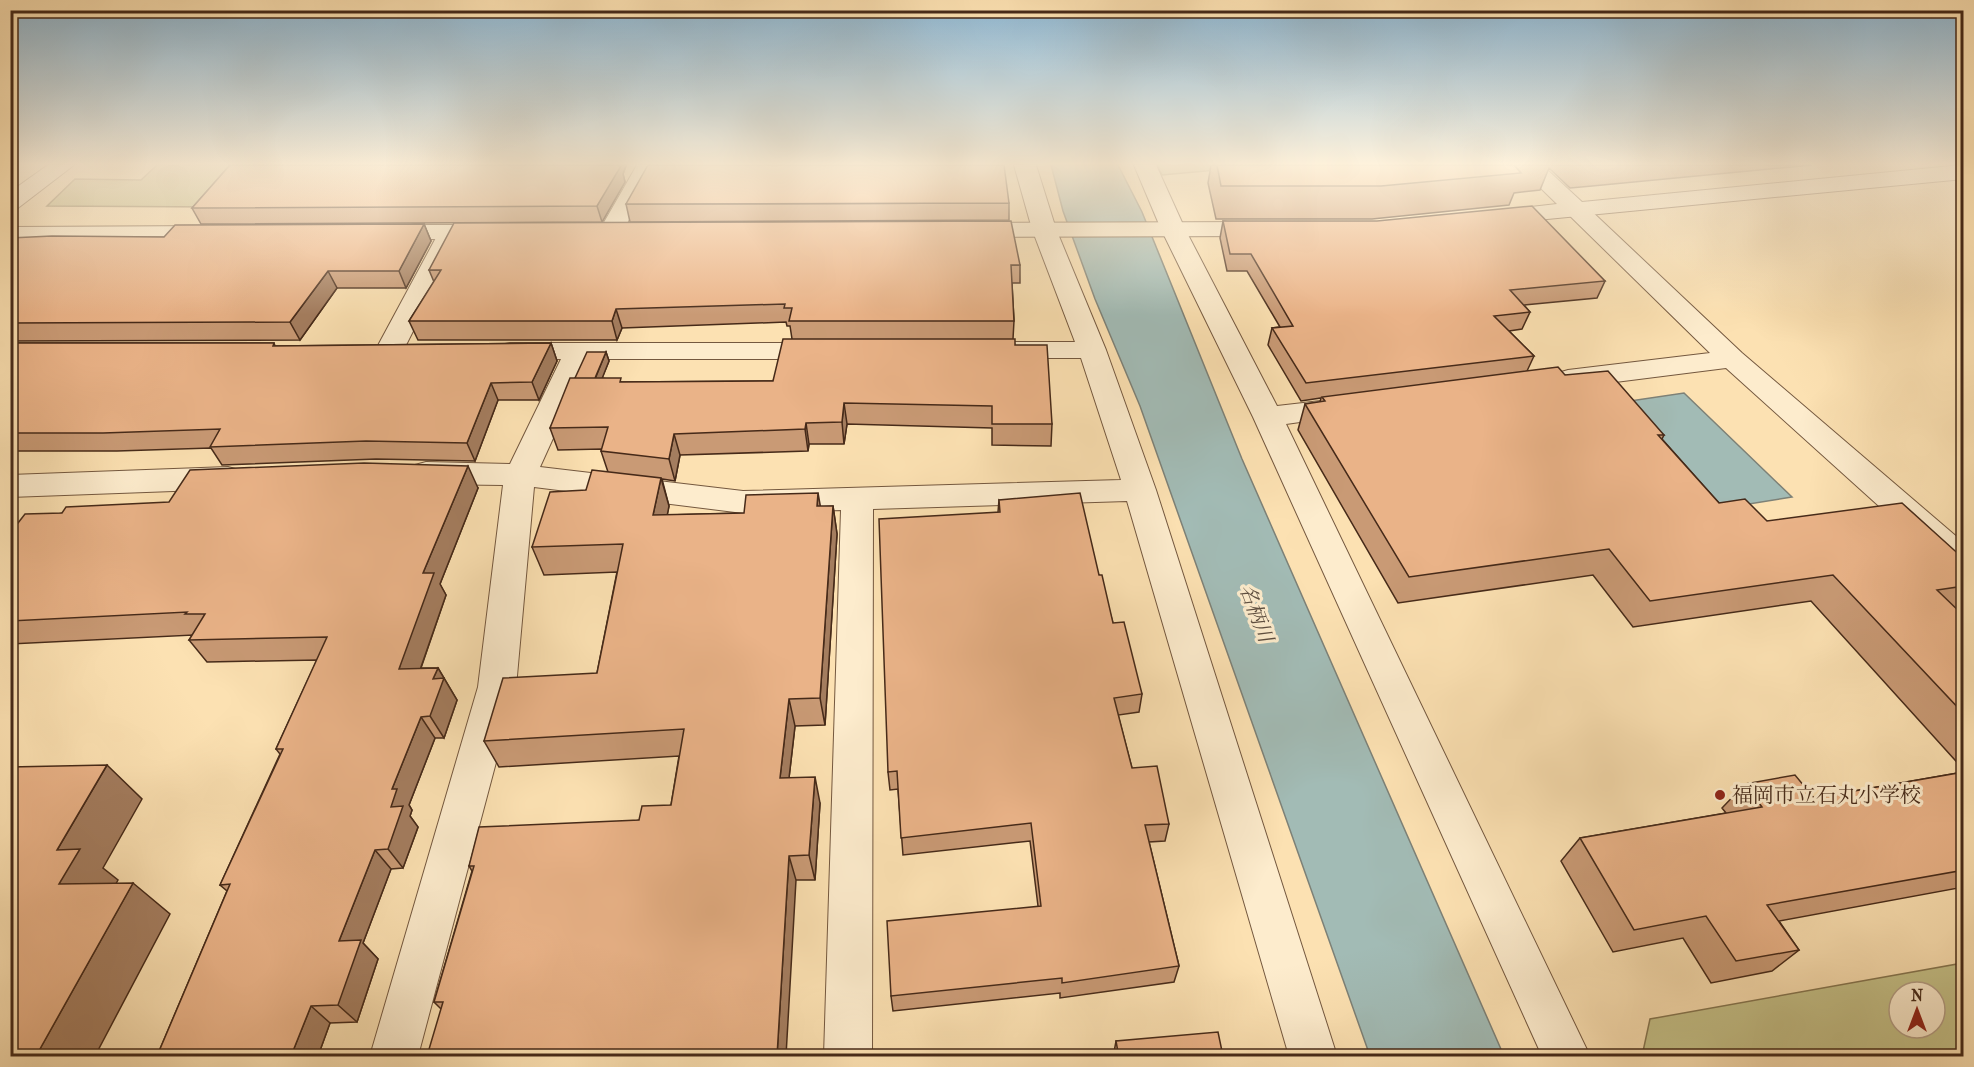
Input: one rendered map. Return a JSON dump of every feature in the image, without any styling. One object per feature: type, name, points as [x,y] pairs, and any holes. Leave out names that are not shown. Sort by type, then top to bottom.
[{"type":"street","points":[[611,231],[620,215]]},
{"type":"street","points":[[1040,215],[1092,350],[1140,490],[1312,1056]]},
{"type":"street","points":[[1167,215],[1268,417],[1566,1056]]},
{"type":"street","points":[[1475,219],[1523,215]]},
{"type":"street","points":[[1582,215],[1732,359],[1964,563]]},
{"type":"street","points":[[950,230],[1290,228]]},
{"type":"street","points":[[356,232],[520,232]]},
{"type":"street","points":[[389,351],[451,232]]},
{"type":"street","points":[[10,234],[237,233]]},
{"type":"street","points":[[973,351],[1092,350]]},
{"type":"street","points":[[484,351],[854,351]]},
{"type":"street","points":[[394,1056],[497,687],[520,475],[579,351]]},
{"type":"street","points":[[1542,383],[1732,359]]},
{"type":"street","points":[[1268,417],[1376,404]]},
{"type":"street","points":[[398,472],[520,475],[743,502],[1140,490]]},
{"type":"street","points":[[10,486],[258,477]]},
{"type":"street","points":[[848,1056],[857,498]]},
{"type":"shaded area","points":[[1963,963],[1963,1056],[1642,1056],[1650,1019]]},
{"type":"water","name":"名柄川","points":[[1064,215],[1143,215],[1242,459],[1504,1056],[1370,1056],[1140,406],[1095,299]]},
{"type":"water","points":[[1684,393],[1792,497],[1724,508],[1623,402]]},
{"type":"building","points":[[1441,215],[1541,215],[1605,281],[1510,290],[1530,312],[1494,316],[1534,356],[1306,383],[1272,328],[1293,326],[1251,254],[1230,254],[1223,221],[1377,221]]},
{"type":"building","points":[[1011,221],[1020,265],[1011,265],[1014,321],[789,321],[792,308],[784,308],[785,304],[616,309],[612,321],[409,321],[441,270],[429,270],[454,223]]},
{"type":"building","points":[[424,224],[399,271],[328,271],[290,322],[10,323],[10,238],[164,237],[175,225]]},
{"type":"building","points":[[783,339],[1015,339],[1015,345],[1047,345],[1052,424],[992,424],[992,406],[844,403],[842,422],[806,423],[805,429],[674,434],[669,459],[601,451],[608,427],[550,428],[570,378],[621,378],[620,382],[773,381]]},
{"type":"building","points":[[10,343],[274,343],[273,346],[551,343],[532,382],[491,383],[467,443],[366,441],[210,447],[220,429],[10,433]]},
{"type":"building","points":[[587,352],[606,352],[595,378],[575,378]]},
{"type":"building","points":[[1558,367],[1565,375],[1608,371],[1664,435],[1658,435],[1719,503],[1745,499],[1767,521],[1902,503],[1964,559],[1964,586],[1937,590],[1964,616],[1964,714],[1833,575],[1650,601],[1609,549],[1409,577],[1305,404],[1325,401],[1322,397]]},
{"type":"building","points":[[364,463],[468,466],[423,573],[434,573],[399,669],[438,668],[433,679],[444,678],[430,716],[421,717],[392,789],[397,789],[391,807],[403,806],[388,849],[375,850],[339,941],[361,940],[338,1005],[311,1006],[291,1056],[157,1056],[230,884],[220,885],[283,749],[276,749],[327,637],[189,640],[205,614],[185,614],[187,612],[10,621],[10,526],[18,523],[25,514],[62,513],[66,507],[169,502],[190,470]]},
{"type":"building","points":[[592,470],[661,478],[653,515],[744,513],[746,495],[818,493],[817,506],[833,506],[820,698],[789,699],[780,778],[815,777],[809,855],[789,856],[777,1056],[427,1056],[443,1002],[434,1002],[474,866],[469,866],[479,827],[639,820],[642,806],[671,805],[684,729],[484,741],[503,678],[597,673],[623,544],[532,547],[550,492],[586,490]]},
{"type":"building","points":[[1080,493],[1113,623],[1124,622],[1142,694],[1114,698],[1132,768],[1157,766],[1169,824],[1145,825],[1179,966],[1062,983],[1062,978],[891,996],[887,921],[1041,906],[1031,823],[901,838],[897,771],[888,772],[879,519],[1000,512],[999,500]]},
{"type":"building","points":[[107,765],[57,850],[80,849],[59,884],[133,883],[36,1056],[10,1056],[10,767]]},
{"type":"building","points":[[1964,772],[1964,870],[1767,905],[1799,950],[1736,961],[1706,916],[1634,930],[1580,838],[1762,807],[1745,784],[1795,775],[1814,798]]},
{"type":"building","points":[[1218,1032],[1223,1056],[1074,1056],[1118,1052],[1116,1041]]},
{"type":"place","name":"福岡市立石丸小学校","points":[[1720,795]]}]
